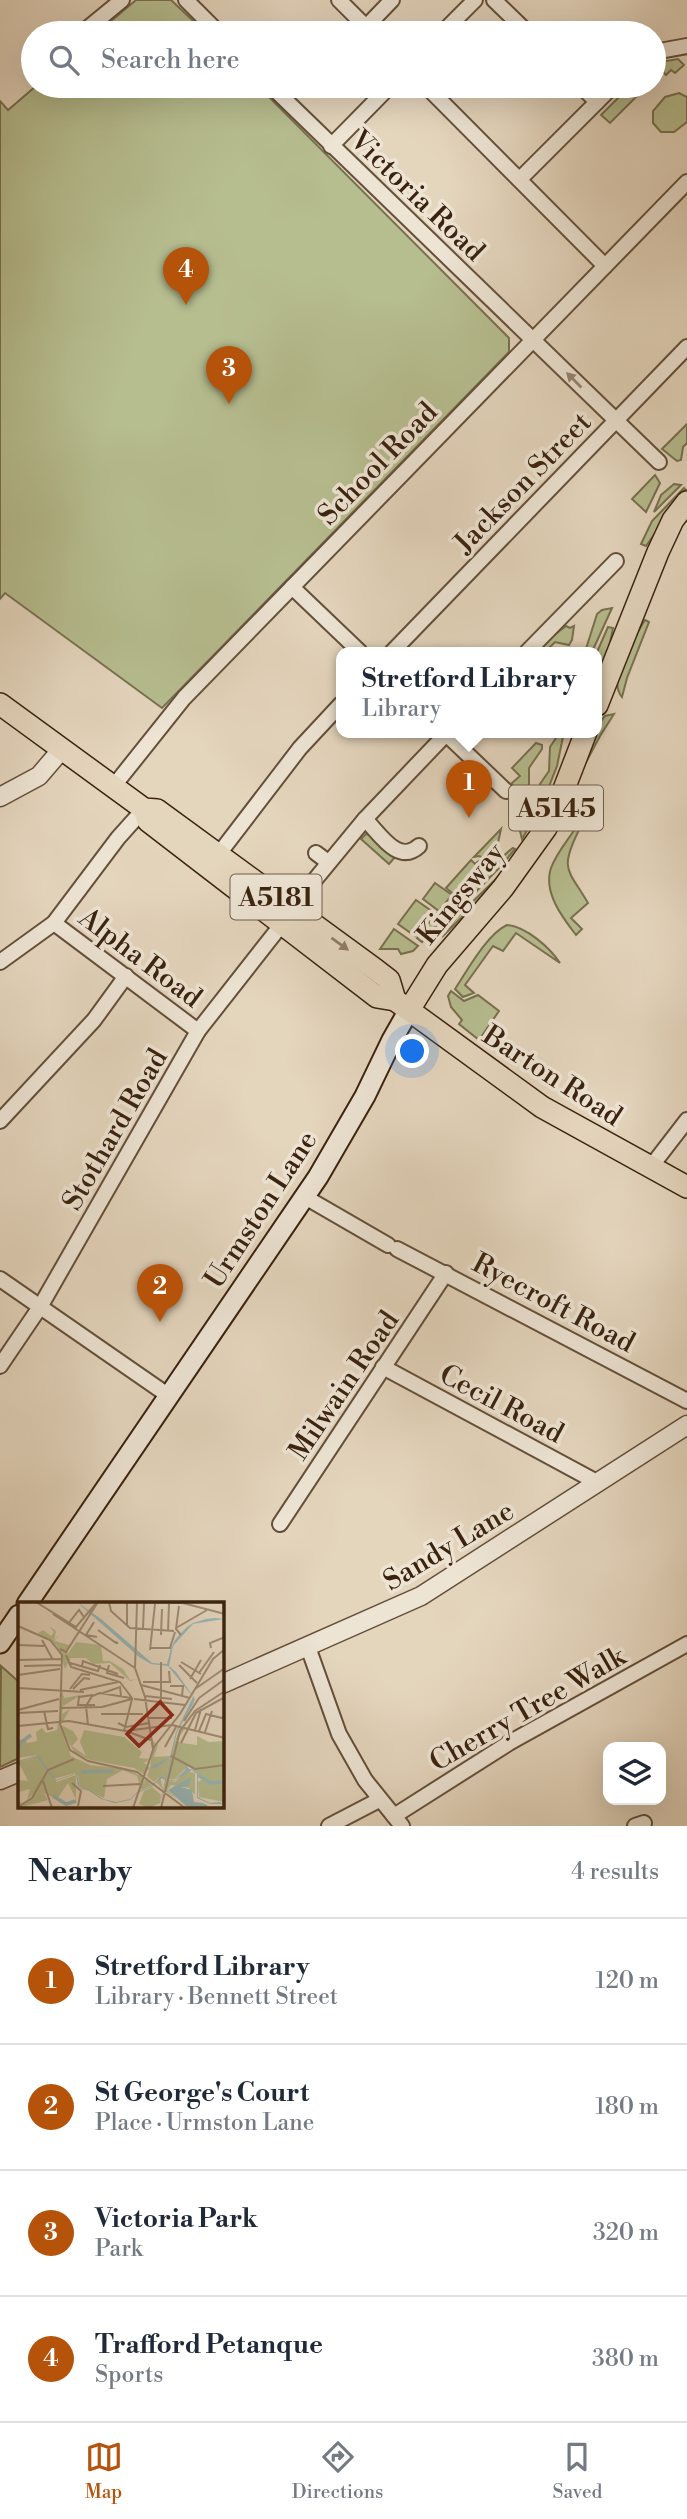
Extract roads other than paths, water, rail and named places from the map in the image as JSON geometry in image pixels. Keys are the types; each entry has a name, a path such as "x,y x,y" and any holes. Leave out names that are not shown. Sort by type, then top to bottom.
{"main road":[{"path":"602,693 666,533 687,502"},
{"name":"A5181","path":"0,704 62,749"},
{"name":"Kingsway","path":"402,1005 508,882 546,828 584,738"},
{"name":"Barton Road","path":"62,749 144,809 157,810 293,908 377,998 402,1005 542,1107 687,1187"},
{"name":"Barton Road","path":"144,809 148,821 293,908"},
{"name":"Urmston Lane","path":"28,1602 304,1197 365,1096 392,1040 402,1005"},
{"path":"0,1643 18,1616"}],"street":[{"path":"97,21 122,0"},
{"path":"186,0 207,21"},
{"path":"339,0 360,21"},
{"path":"376,21 392,0"},
{"path":"454,21 475,0"},
{"path":"494,0 516,21"},
{"path":"666,50 687,46"},
{"name":"Victoria Road","path":"283,98 659,462"},
{"path":"331,146 378,98"},
{"path":"438,98 605,266"},
{"path":"593,98 597,102"},
{"path":"520,179 601,98"},
{"name":"School Road","path":"113,787 184,698 687,182"},
{"name":"Jackson Street","path":"397,647 687,347"},
{"path":"532,647 616,561"},
{"path":"292,587 355,647"},
{"path":"218,855 300,748 336,709"},
{"name":"Stothard Road","path":"0,1366 40,1307 198,1031 293,908 322,857 365,819 441,738"},
{"path":"451,738 506,791"},
{"path":"0,797 39,776 62,749"},
{"path":"0,962 54,923 118,838 144,809"},
{"path":"365,819 397,851 405,854 413,852 419,846"},
{"name":"Alpha Road","path":"54,923 198,1031"},
{"path":"0,1121 94,1020 126,976"},
{"path":"650,1168 687,1120"},
{"name":"Ryecroft Road","path":"304,1197 392,1247 687,1401"},
{"name":"Milwain Road","path":"280,1524 446,1273"},
{"path":"0,1279 169,1396"},
{"name":"Cecil Road","path":"383,1367 597,1484"},
{"name":"Sandy Lane","path":"224,1683 421,1596 687,1425"},
{"name":"Cherry Tree Walk","path":"398,1821 509,1743 687,1644"},
{"path":"308,1647 339,1734 365,1780 398,1821"},
{"path":"0,1780 18,1772"},
{"path":"329,1826 379,1800"}],"place":[{"name":"Trafford Petanque","path":"186,305"},
{"name":"Victoria Park","path":"229,404"},
{"name":"Stretford Library","path":"469,818"},
{"name":"St George's Court","path":"160,1322"}]}
